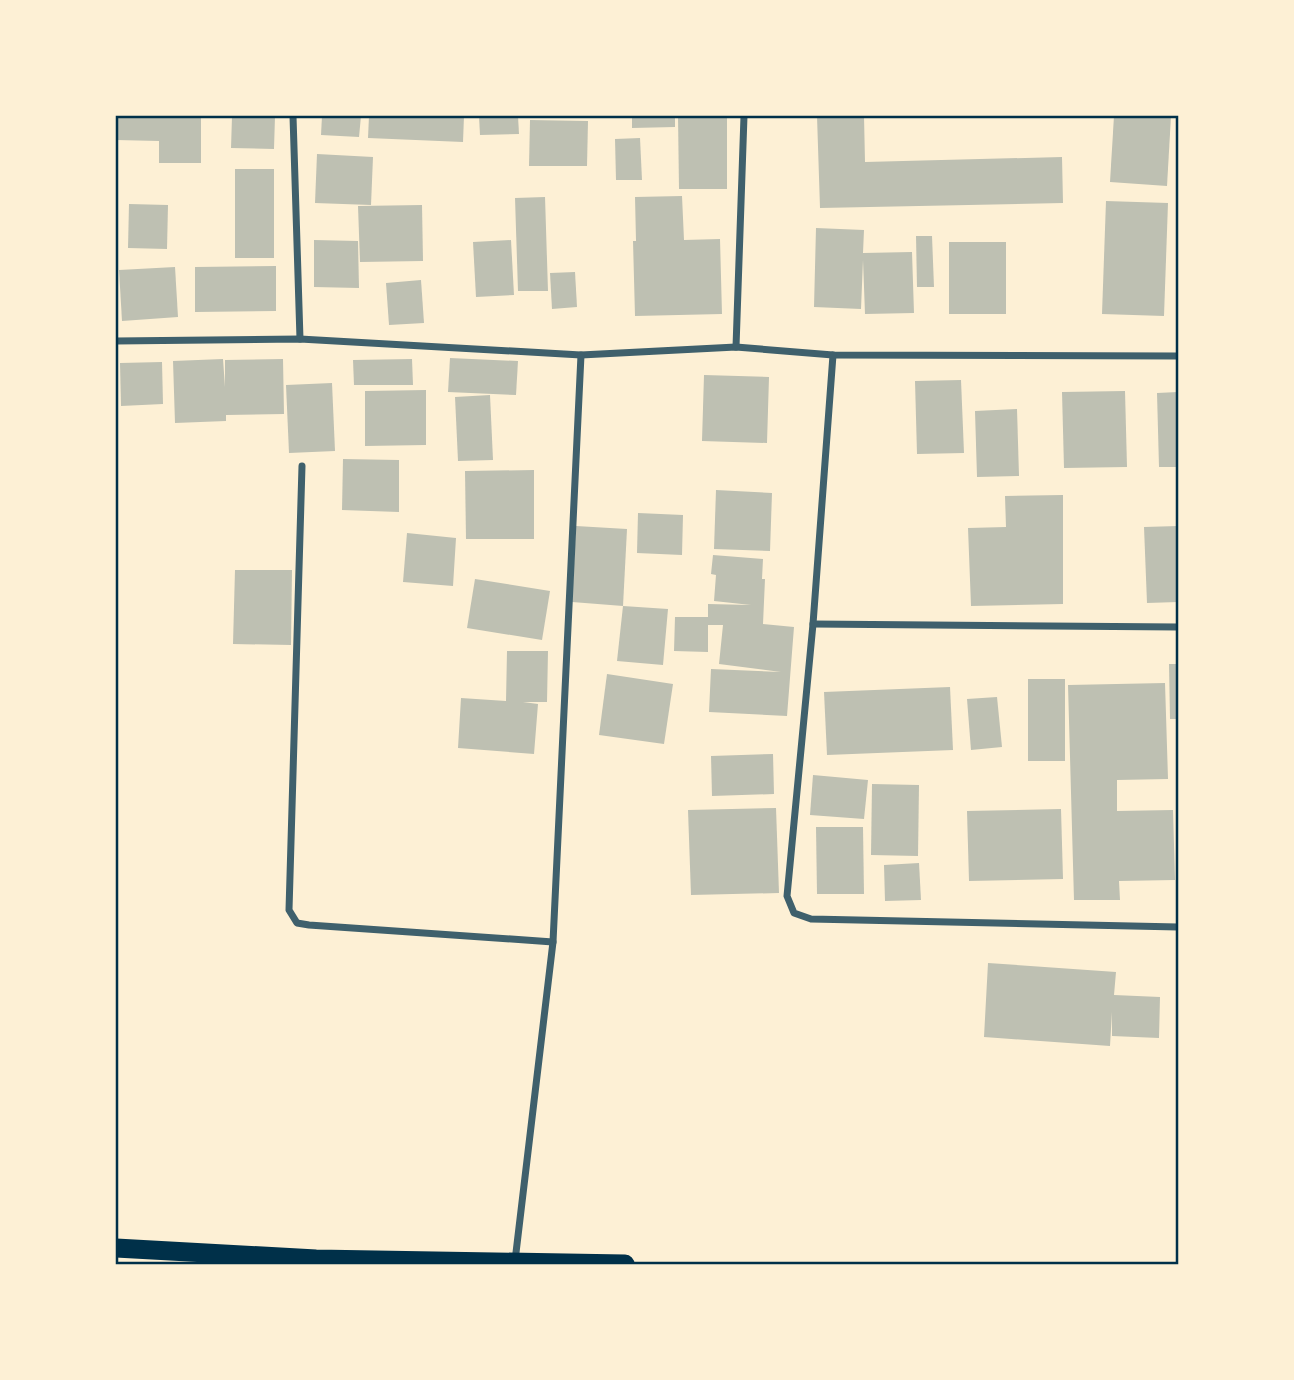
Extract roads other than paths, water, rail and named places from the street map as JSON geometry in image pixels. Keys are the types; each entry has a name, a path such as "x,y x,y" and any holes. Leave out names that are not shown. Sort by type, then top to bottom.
{"highway":[{"path":"116,1248 316,1259 625,1265"}],"street":[{"path":"293,116 300,339"},
{"path":"736,347 744,116"},
{"path":"116,341 300,339 581,355 736,347 833,355 1178,356"},
{"path":"515,1262 553,942 581,355"},
{"path":"833,355 813,624 787,896 794,913 811,919 1178,928"},
{"path":"302,466 289,910 297,923 309,925 553,942"},
{"path":"813,624 1178,627"}]}
